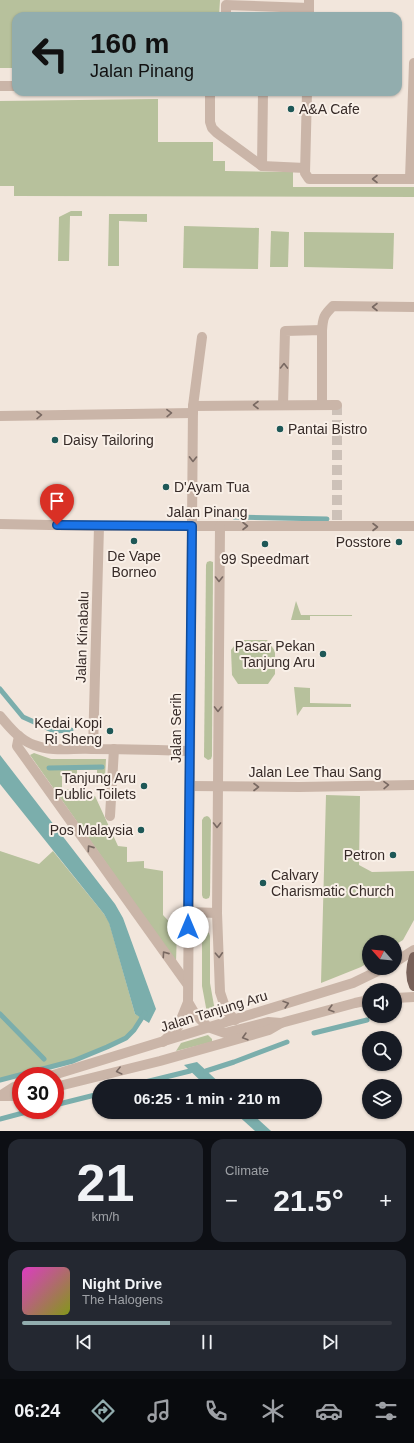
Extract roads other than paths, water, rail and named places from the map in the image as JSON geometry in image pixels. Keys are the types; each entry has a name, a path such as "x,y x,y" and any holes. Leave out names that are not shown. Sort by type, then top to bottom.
{"main road":[{"path":"414,956 411,965 412,982 414,986"}],"street":[{"path":"226,12 226,5 266,11 309,8"},
{"path":"307,96 305,173 309,179 412,180 414,64"},
{"path":"0,86 12,86"},
{"path":"210,96 210,122 212,128 262,166 305,168"},
{"path":"262,166 263,96"},
{"path":"322,405 322,319 326,313 333,306 414,307"},
{"path":"283,405 285,331 322,330"},
{"name":"Jalan Serih","path":"163,1042 178,1027 188,1002 193,409 202,338"},
{"path":"0,416 283,405 337,405"},
{"name":"Jalan Pinang","path":"0,524 99,526 414,526"},
{"name":"Jalan Kinabalu","path":"92,748 99,526"},
{"path":"220,526 217,913 220,992 226,1010 235,1020"},
{"path":"0,716 19,736 34,745 46,749 92,748 190,751"},
{"path":"19,736 17,746 21,752 188,985"},
{"path":"110,816 114,749"},
{"name":"Jalan Lee Thau Sang","path":"190,786 298,787 414,785"},
{"path":"189,912 217,913"},
{"path":"402,958 414,950"},
{"name":"Jalan Tanjung Aru","path":"64,1072 353,983 370,975"},
{"path":"402,998 414,997"},
{"path":"188,1002 195,1014 208,1027 225,1033 268,1022 281,1023"},
{"path":"64,1085 160,1061 269,1030 281,1023 362,1002"},
{"path":"0,1096 12,1089"},
{"path":"0,1096 12,1096"}],"water":[{"path":"0,755 115,904 123,918 156,1009 149,1023 135,1014 109,923 104,914 0,784"},
{"path":"197,1062 215,1079 199,1079 184,1065"},
{"path":"242,1119 258,1119 271,1131 255,1131"}],"waterway":[{"path":"234,517 327,519"},
{"path":"0,689 23,717 54,731 71,730"},
{"path":"49,768 102,767"},
{"path":"0,1080 73,1061 107,1047 126,1038 134,1030 145,1013"},
{"path":"0,1014 44,1059"},
{"path":"314,1033 362,1021"},
{"path":"206,1071 287,1042"},
{"path":"157,1079 190,1071"},
{"path":"64,1103 92,1096"},
{"path":"0,1119 12,1116"}],"tunnel":[{"path":"337,405 337,527"}],"place":[{"name":"A&A Cafe","path":"291,109"},
{"name":"Pantai Bistro","path":"280,429"},
{"name":"Daisy Tailoring","path":"55,440"},
{"name":"D'Ayam Tua","path":"166,487"},
{"name":"De Vape Borneo","path":"134,541"},
{"name":"Posstore","path":"399,542"},
{"name":"99 Speedmart","path":"265,544"},
{"name":"Pasar Pekan Tanjung Aru","path":"323,654"},
{"name":"Kedai Kopi Ri Sheng","path":"110,731"},
{"name":"Tanjung Aru Public Toilets","path":"144,786"},
{"name":"Pos Malaysia","path":"141,830"},
{"name":"Petron","path":"393,855"},
{"name":"Calvary Charismatic Church","path":"263,883"}]}
